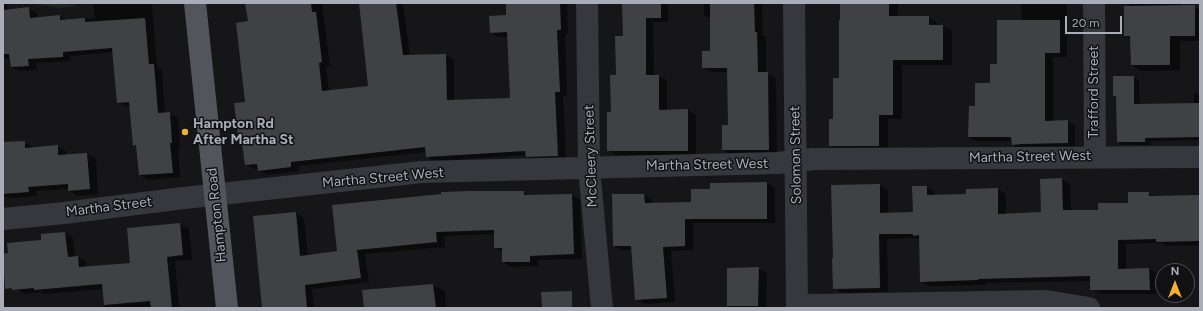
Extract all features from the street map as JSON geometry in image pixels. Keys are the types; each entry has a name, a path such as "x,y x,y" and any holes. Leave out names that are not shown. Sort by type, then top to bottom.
{"main road":[{"name":"Hampton Road","path":"195,3 227,308"}],"street":[{"name":"McCleery Street","path":"587,3 589,168 602,308"},
{"name":"Solomon Street","path":"794,3 797,306"},
{"name":"Trafford Street","path":"1094,3 1095,157"},
{"name":"Martha Street West","path":"214,195 422,172 796,162 814,159 1200,157"},
{"name":"Martha Street","path":"3,218 64,213 214,195"},
{"path":"797,306 1046,301 1089,308"}],"shaded area":[{"path":"28,3 74,3 75,6 60,8"}],"building":[{"path":"245,3 311,3 312,12 316,12 322,62 319,63 322,91 368,86 359,3 396,3 403,55 446,54 447,100 510,98 507,32 490,33 489,16 506,15 506,3 560,3 561,30 557,30 560,92 555,92 558,156 526,157 525,151 426,157 425,147 291,162 291,167 258,171 257,164 245,165 241,135 238,135 234,103 245,102 236,23 248,21"},
{"path":"622,3 661,3 661,18 646,18 646,75 659,75 659,110 688,109 688,151 607,151 607,112 611,112 610,75 616,75 615,36 623,36"},
{"path":"710,3 754,3 755,32 757,32 758,72 768,72 769,150 722,150 722,125 728,125 727,68 702,68 702,51 710,51"},
{"path":"840,3 889,3 889,16 929,16 929,25 943,25 943,60 893,60 893,115 879,115 879,146 829,146 829,119 833,119 833,78 839,78"},
{"path":"1195,5 1195,36 1170,36 1170,65 1131,65 1130,36 1124,36 1124,6"},
{"path":"29,7 30,18 60,15 60,20 85,18 85,22 145,18 149,64 154,64 158,113 170,112 172,143 170,143 173,173 139,175 136,145 133,146 129,102 117,103 112,48 63,52 63,57 28,59 29,66 11,67 9,54 3,54 3,10"},
{"path":"997,20 1060,20 1060,53 1045,53 1045,121 1068,120 1068,143 1012,145 1011,137 968,137 969,106 975,106 975,83 990,83 990,64 997,64"},
{"path":"1113,76 1134,76 1134,104 1200,103 1200,137 1145,138 1145,142 1117,142 1116,96 1113,96"},
{"path":"25,141 25,148 58,145 58,155 87,153 90,189 68,191 68,184 28,187 29,192 3,194 3,142"},
{"path":"1062,178 1063,210 1098,210 1098,203 1128,203 1128,192 1149,192 1149,196 1200,195 1200,241 1156,242 1156,239 1118,240 1118,269 1149,268 1150,290 1090,290 1090,276 920,282 919,235 879,234 880,288 833,289 831,185 880,184 880,213 913,212 912,186 927,186 927,195 966,194 966,189 998,188 998,214 1041,212 1040,179"},
{"path":"767,182 767,219 685,219 685,246 663,247 667,298 635,300 631,246 613,246 612,194 644,194 645,203 691,202 691,189 710,189 710,183"},
{"path":"524,191 524,195 572,194 574,254 530,256 530,262 502,262 502,248 494,248 494,230 436,232 437,242 357,250 361,278 305,285 307,308 262,308 253,216 296,212 300,256 337,251 332,205 441,194 441,192"},
{"path":"180,223 183,255 167,257 172,308 151,308 150,301 104,305 102,284 34,290 34,288 12,290 12,288 5,289 3,254 8,253 7,243 41,240 41,234 65,232 68,257 78,256 79,267 130,263 127,228"},
{"path":"759,267 758,306 727,306 727,268"},
{"path":"433,284 436,308 364,308 362,290"},
{"path":"572,291 572,308 542,308 541,292"}],"place":[{"name":"Hampton Rd After Martha St","path":"185,132"}]}
